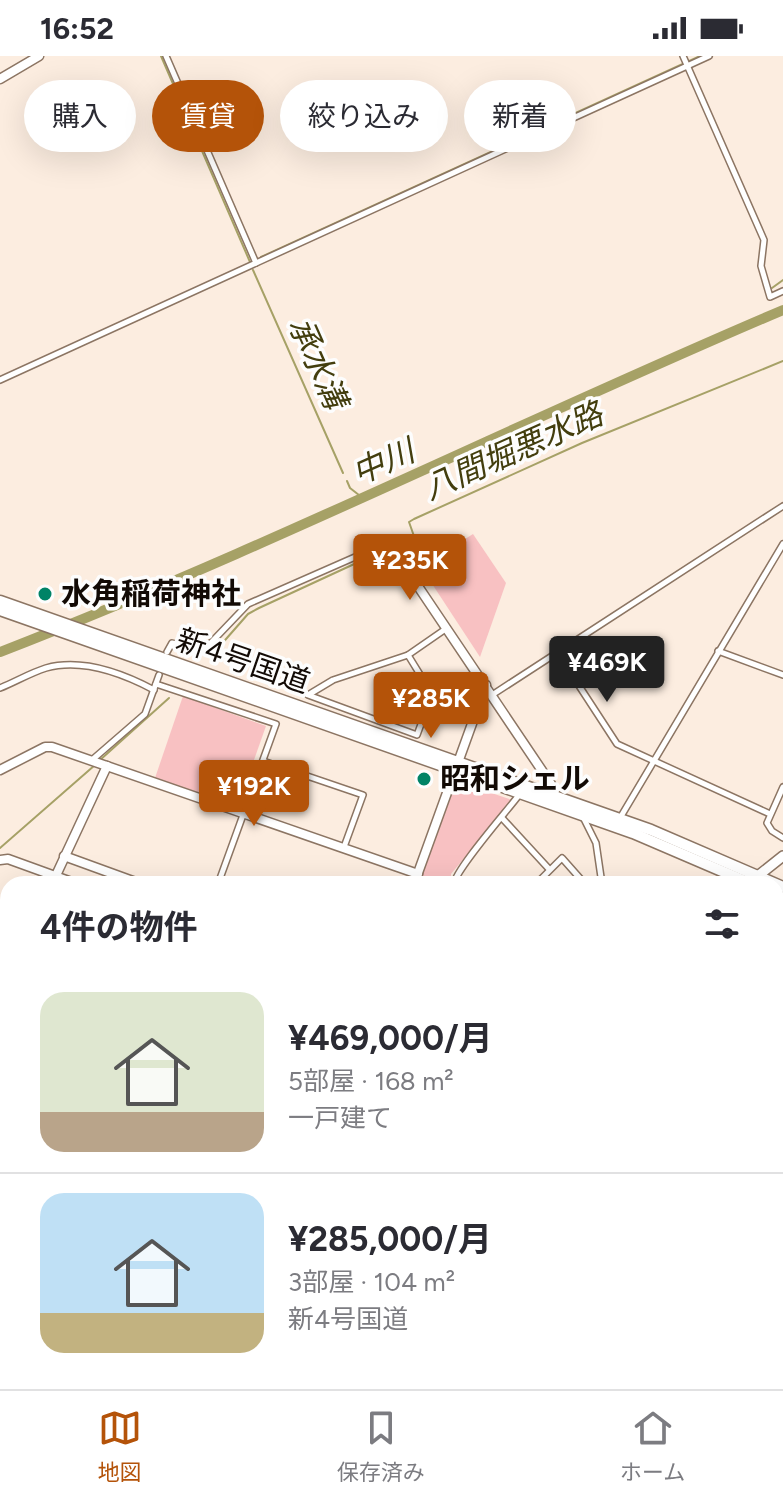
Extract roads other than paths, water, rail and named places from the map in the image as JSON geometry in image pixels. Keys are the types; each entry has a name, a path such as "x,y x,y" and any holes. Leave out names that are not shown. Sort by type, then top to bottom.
{"highway":[{"name":"新4号国道","path":"2,605 135,649 457,766 519,794 661,844 738,876"},
{"name":"新4号国道","path":"2,605 121,653 620,818 740,876"}],"main road":[{"path":"759,876 783,856"}],"street":[{"path":"0,79 39,56"},
{"path":"166,56 256,263"},
{"path":"683,56 764,240 761,266 770,297 783,291"},
{"path":"0,380 709,56"},
{"path":"492,695 782,508"},
{"path":"167,652 172,643 203,651 248,604 387,543 448,628 551,784 550,794"},
{"path":"620,818 783,544"},
{"path":"408,655 432,694 417,735 308,695 333,680 408,655 448,628"},
{"path":"718,651 783,675"},
{"path":"557,652 614,741 770,814"},
{"path":"0,688 48,668 90,664 276,724 221,876"},
{"path":"55,876 98,763 145,714 159,675"},
{"path":"0,770 48,747 418,874 486,685"},
{"path":"262,761 363,795 343,848"},
{"path":"783,787 767,823 772,831 783,838"},
{"path":"454,876 519,794"},
{"path":"583,816 596,843 601,876"},
{"path":"502,818 549,869"},
{"path":"64,856 119,876"},
{"path":"543,876 562,858 578,876"},
{"path":"0,860 8,859 44,876"}],"waterway":[{"name":"承水溝","path":"161,56 250,262"},
{"path":"261,257 700,56"},
{"name":"承水溝","path":"253,270 343,473"},
{"path":"772,288 783,280"},
{"name":"中川","path":"0,652 198,571 783,310"},
{"name":"八間堀悪水路","path":"212,655 248,614 415,539 409,522 414,519 582,443 783,361"},
{"name":"承水溝","path":"347,481 350,488 364,499"},
{"name":"八間堀悪水路","path":"100,760 169,698"},
{"name":"八間堀悪水路","path":"0,848 95,765"}],"place":[{"name":"水角稲荷神社","path":"45,594"},
{"name":"昭和シェル","path":"424,779"}]}
